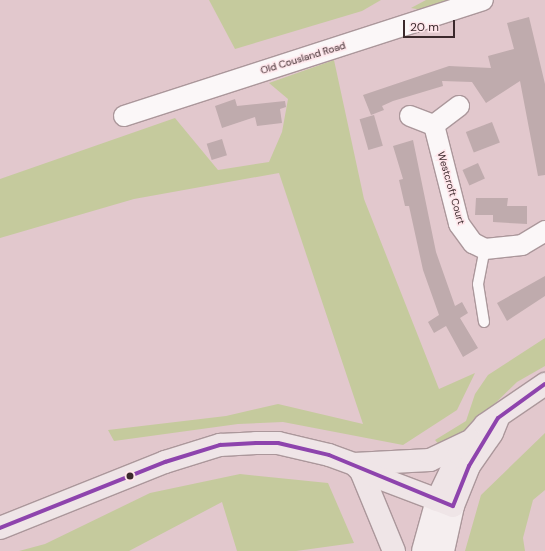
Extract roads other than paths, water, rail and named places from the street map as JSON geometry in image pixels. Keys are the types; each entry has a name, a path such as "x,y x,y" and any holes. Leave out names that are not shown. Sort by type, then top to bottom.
{"main road":[{"path":"423,551 447,498 459,454 485,424 498,418 545,384"},
{"path":"444,551 447,498 492,433 498,418"},
{"path":"359,466 430,460 471,441"},
{"path":"0,528 165,462 220,445 278,443 359,466 447,498"},
{"path":"359,466 394,551"}],"street":[{"name":"Old Cousland Road","path":"124,116 483,0"},
{"path":"410,116 434,125 459,106"},
{"name":"Westcroft Court","path":"434,125 459,224 473,243 485,250"},
{"path":"485,250 522,245 545,231"}],"lane":[{"path":"484,322 478,284 485,250"}]}
